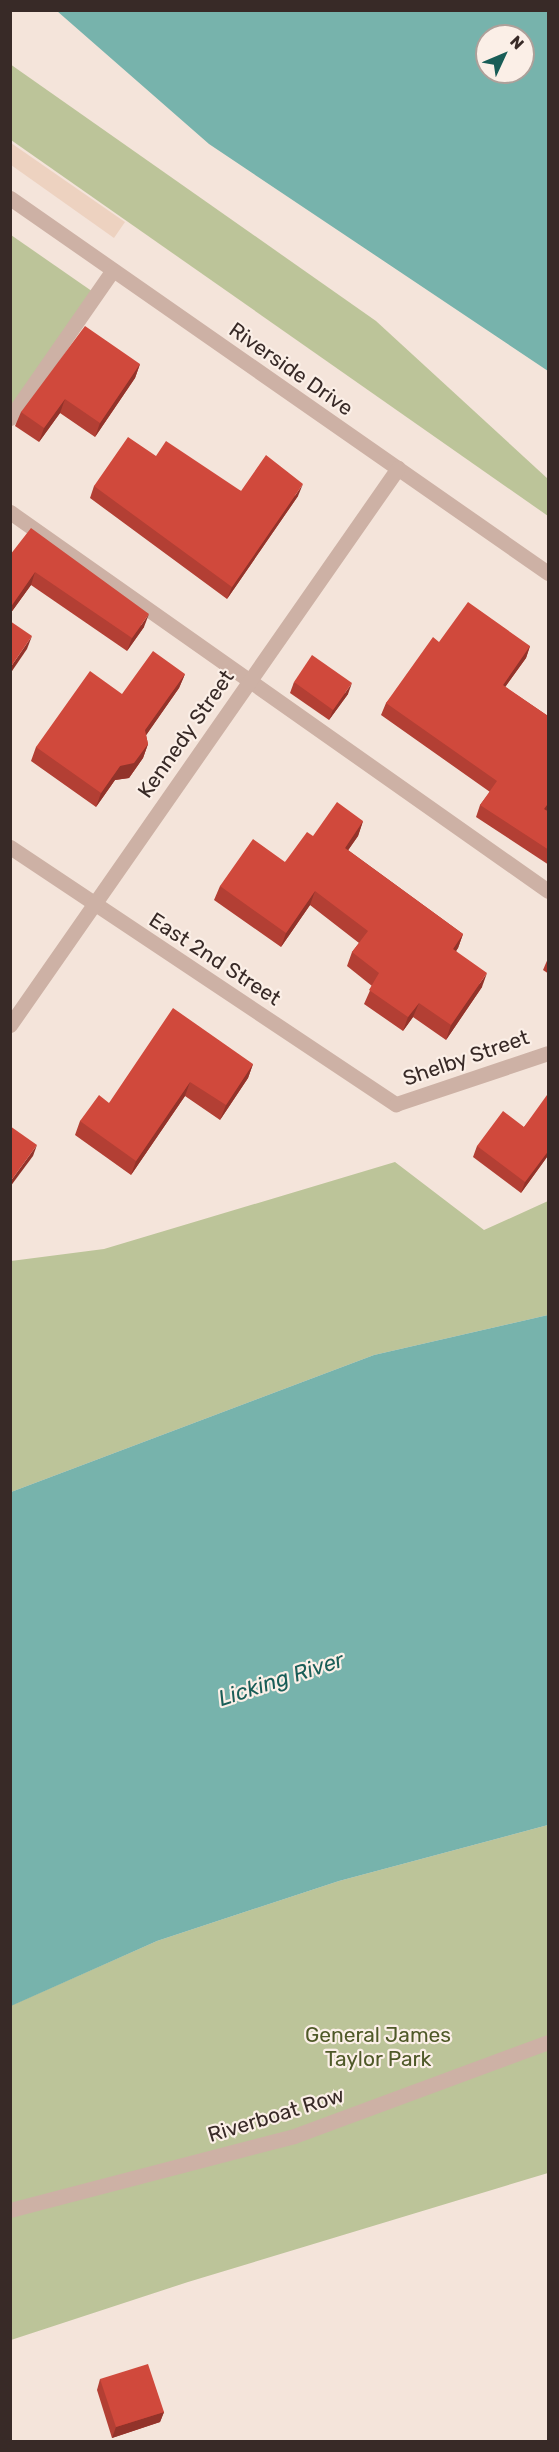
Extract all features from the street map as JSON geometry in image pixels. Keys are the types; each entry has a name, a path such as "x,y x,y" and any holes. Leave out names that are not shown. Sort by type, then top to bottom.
{"street":[{"name":"Riverside Drive","path":"10,198 549,573"},
{"path":"10,418 113,270"},
{"name":"Kennedy Street","path":"10,1025 398,468"},
{"path":"10,512 549,891"},
{"name":"East 2nd Street","path":"10,847 396,1104"},
{"name":"Shelby Street","path":"396,1104 549,1053"},
{"name":"Riverboat Row","path":"10,2210 294,2136 549,2042"}],"green space":[{"path":"10,64 376,321 548,479 548,516 11,140"},
{"path":"11,235 96,294 11,418"},
{"path":"395,1162 484,1230 548,1201 548,1315 374,1355 11,1492 11,1261 104,1249"},
{"name":"General James Taylor Park","path":"548,1825 548,2173 188,2282 11,2340 10,2006 157,1941 339,1881"}],"shaded area":[{"path":"11,143 125,222 114,238 11,165"}],"water":[{"path":"57,11 548,11 548,371 209,144"},
{"name":"Licking River","path":"548,1315 548,1825 339,1881 157,1941 11,2006 11,1492 374,1355"}],"building":[{"path":"85,326 140,364 100,423 65,399 44,428 21,412"},
{"path":"128,437 156,456 166,441 241,491 266,455 303,484 232,587 94,486"},
{"path":"31,528 149,614 132,638 35,572 10,608 10,555"},
{"path":"468,602 530,646 503,685 549,715 549,802 544,809 549,812 549,850 480,805 497,781 386,703 433,637 439,642"},
{"path":"10,621 32,636 10,668"},
{"path":"153,651 185,674 145,730 148,744 134,763 120,766 101,793 36,747 90,671 122,694"},
{"path":"312,655 352,683 333,710 294,682"},
{"path":"337,802 363,821 345,848 463,934 453,949 487,973 451,1025 419,1003 408,1017 369,990 379,973 352,952 368,931 315,891 286,933 220,886 253,839 285,862 307,832 313,836"},
{"path":"173,1008 253,1064 226,1105 190,1082 136,1161 80,1121 99,1095 109,1103"},
{"path":"547,1095 549,1096 549,1150 525,1182 477,1146 503,1111 524,1127"},
{"path":"10,1126 37,1145 10,1182"},
{"path":"148,2364 164,2412 116,2427 100,2379"}]}
